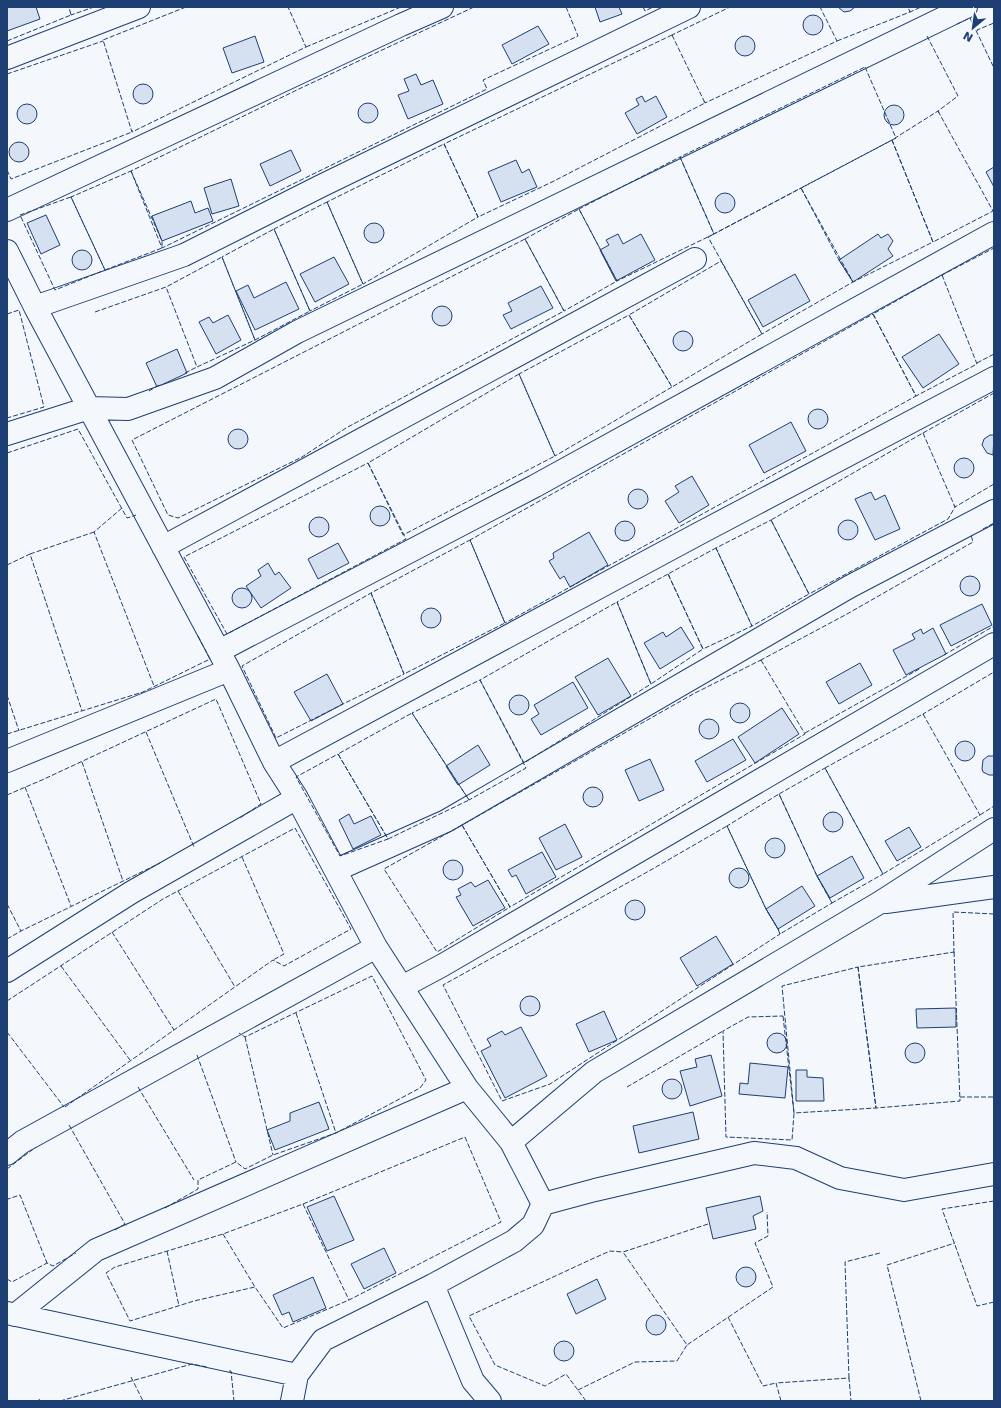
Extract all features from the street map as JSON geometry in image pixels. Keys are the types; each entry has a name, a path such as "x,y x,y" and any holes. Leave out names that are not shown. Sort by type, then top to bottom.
{"street":[{"path":"7,58 139,7"},
{"path":"7,210 394,28 442,7"},
{"path":"35,307 184,255 328,182 689,7"},
{"path":"7,434 89,408 128,409 215,378 298,332 966,7"},
{"path":"7,761 224,661 535,486 994,233"},
{"path":"7,251 15,285 35,307 224,661 274,762 297,798 376,947 467,1088 511,1142 543,1204"},
{"path":"163,547 695,259"},
{"path":"274,762 700,533 994,378"},
{"path":"336,870 446,821 849,588 994,511"},
{"path":"402,987 443,965 994,644"},
{"path":"7,971 132,892 297,798"},
{"path":"511,1142 594,1072 879,902 994,829"},
{"path":"879,902 994,886"},
{"path":"7,1154 22,1142 376,947"},
{"path":"11,1314 96,1250 467,1088"},
{"path":"292,1401 297,1375 323,1340 433,1285 514,1241 533,1225 543,1204 595,1190 754,1153 796,1158 840,1178 904,1190 994,1174"},
{"path":"433,1285 473,1381 490,1401"},
{"path":"11,1314 297,1375"}],"building":[{"path":"7,7 36,7 40,19 7,31"},
{"path":"595,7 619,7 622,14 600,22"},
{"path":"838,7 855,7 850,11 844,12"},
{"path":"813,15 820,18 823,25 820,32 813,35 806,32 803,25 806,18"},
{"path":"538,26 549,44 512,64 502,45"},
{"path":"255,36 264,62 232,73 223,48"},
{"path":"745,36 752,39 755,46 752,53 745,56 738,53 735,46 738,39"},
{"path":"416,74 421,85 433,80 443,104 408,119 398,95 409,91 404,79"},
{"path":"143,84 150,87 153,94 150,101 143,104 136,101 133,94 136,87"},
{"path":"642,96 645,102 656,96 667,117 637,134 625,113 639,105 636,99"},
{"path":"368,103 375,106 378,113 375,120 368,123 361,120 358,113 361,106"},
{"path":"27,104 34,107 37,114 34,121 27,124 20,121 17,114 20,107"},
{"path":"894,105 901,108 904,115 901,122 894,125 887,122 884,115 887,108"},
{"path":"19,142 26,145 29,152 26,159 19,162 12,159 9,152 12,145"},
{"path":"291,150 301,171 270,186 260,164"},
{"path":"516,160 522,173 529,169 537,187 501,202 488,172"},
{"path":"994,167 994,187 986,172"},
{"path":"231,179 239,206 212,214 204,188"},
{"path":"725,193 732,196 735,203 732,210 725,213 718,210 715,203 718,196"},
{"path":"191,201 195,213 208,208 213,221 162,241 152,216"},
{"path":"46,215 60,245 41,254 27,223"},
{"path":"374,223 381,226 384,233 381,240 374,243 367,240 364,233 367,226"},
{"path":"618,234 623,244 641,234 655,260 616,281 600,250 609,245 606,240"},
{"path":"878,234 881,238 888,234 893,241 888,249 893,256 853,282 839,260"},
{"path":"82,250 89,253 92,260 89,267 82,270 75,267 72,260 75,253"},
{"path":"334,257 349,284 315,302 300,274"},
{"path":"795,274 810,301 763,327 748,300"},
{"path":"286,282 299,309 255,330 236,291 248,285 254,298"},
{"path":"541,286 553,308 511,329 503,315 512,311 508,303"},
{"path":"442,306 449,309 452,316 449,323 442,326 435,323 432,316 435,309"},
{"path":"228,315 241,340 216,354 199,322 209,317 213,323"},
{"path":"683,331 690,334 693,341 690,348 683,351 676,348 673,341 676,334"},
{"path":"939,334 959,364 923,388 902,357"},
{"path":"177,349 187,373 157,387 146,363"},
{"path":"818,409 825,412 828,419 825,426 818,429 811,426 808,419 811,412"},
{"path":"791,422 806,451 764,473 749,445"},
{"path":"238,429 245,432 248,439 245,446 238,449 231,446 228,439 231,432"},
{"path":"990,435 994,435 993,455 987,453 982,445 984,439"},
{"path":"964,458 971,461 974,468 971,475 964,478 957,475 954,468 957,461"},
{"path":"692,476 709,505 679,523 665,501 679,492 675,486"},
{"path":"638,489 645,492 648,499 645,506 638,509 631,506 628,499 631,492"},
{"path":"871,492 875,500 885,495 900,529 875,540 855,499"},
{"path":"380,506 387,509 390,516 387,523 380,526 373,523 370,516 373,509"},
{"path":"319,517 326,520 329,527 326,534 319,537 312,534 309,527 312,520"},
{"path":"848,520 855,523 858,530 855,537 848,540 841,537 838,530 841,523"},
{"path":"625,521 632,524 635,531 632,538 625,541 618,538 615,531 618,524"},
{"path":"589,532 608,565 570,587 564,576 560,579 549,561 554,558 553,553"},
{"path":"338,543 349,563 318,579 308,559"},
{"path":"268,563 275,575 279,572 291,588 261,608 246,586 261,576 258,570"},
{"path":"970,576 977,579 980,586 977,593 970,596 963,593 960,586 963,579"},
{"path":"242,588 249,591 252,598 249,605 242,608 235,605 232,598 235,591"},
{"path":"982,604 992,625 951,646 940,625"},
{"path":"431,608 438,611 441,618 438,625 431,628 424,625 421,618 424,611"},
{"path":"681,627 694,648 660,669 644,643 663,632 666,637"},
{"path":"933,628 946,654 906,675 893,650 915,639 912,634 921,629 923,634"},
{"path":"608,658 631,696 598,715 575,677"},
{"path":"860,663 872,685 839,704 826,682"},
{"path":"327,674 343,704 311,721 294,692"},
{"path":"573,682 588,708 541,735 531,719 539,714 534,705"},
{"path":"519,695 526,698 529,705 526,712 519,715 512,712 509,705 512,698"},
{"path":"740,703 747,706 750,713 747,720 740,723 733,720 730,713 733,706"},
{"path":"782,708 799,734 755,763 738,737"},
{"path":"709,719 716,722 719,729 716,736 709,739 702,736 699,729 702,722"},
{"path":"733,739 746,760 707,782 695,761"},
{"path":"965,741 972,744 975,751 972,758 965,761 958,758 955,751 958,744"},
{"path":"478,745 490,765 458,785 446,766"},
{"path":"988,756 994,756 994,775 989,775 983,772 982,769 983,760"},
{"path":"650,759 664,790 639,801 625,770"},
{"path":"593,787 600,790 603,797 600,804 593,807 586,804 583,797 586,790"},
{"path":"833,812 840,815 843,822 840,829 833,832 826,829 823,822 826,815"},
{"path":"349,814 354,824 371,816 381,835 353,849 339,820"},
{"path":"565,824 582,857 556,870 539,838"},
{"path":"909,827 921,847 897,861 885,841"},
{"path":"775,838 782,841 785,848 782,855 775,858 768,855 765,848 768,841"},
{"path":"542,852 556,877 526,894 516,875 512,877 508,870"},
{"path":"852,856 864,878 830,898 817,876"},
{"path":"453,860 460,863 463,870 460,877 453,880 446,877 443,870 446,863"},
{"path":"739,868 746,871 749,878 746,885 739,888 732,885 729,878 732,871"},
{"path":"488,880 505,908 473,926 456,897 461,895 458,889 471,882 475,887"},
{"path":"802,886 815,906 778,929 766,909"},
{"path":"635,900 642,903 645,910 642,917 635,920 628,917 625,910 628,903"},
{"path":"716,936 733,964 697,986 680,958"},
{"path":"530,996 537,999 540,1006 537,1013 530,1016 523,1013 520,1006 523,999"},
{"path":"956,1008 956,1027 917,1028 916,1009"},
{"path":"604,1011 617,1040 589,1052 576,1024"},
{"path":"521,1027 547,1076 505,1098 481,1051 491,1046 487,1039 502,1031 505,1035"},
{"path":"777,1033 784,1036 787,1043 784,1050 777,1053 770,1050 767,1043 770,1036"},
{"path":"915,1043 922,1046 925,1053 922,1060 915,1063 908,1060 905,1053 908,1046"},
{"path":"711,1055 722,1096 690,1106 680,1071 697,1067 695,1059"},
{"path":"750,1063 788,1067 785,1098 739,1094 740,1083 748,1084"},
{"path":"796,1070 807,1070 807,1077 823,1078 824,1101 796,1101"},
{"path":"672,1079 679,1082 682,1089 679,1096 672,1099 665,1096 662,1089 665,1082"},
{"path":"319,1102 329,1129 275,1150 267,1130 290,1121 290,1113"},
{"path":"693,1112 699,1139 639,1153 633,1126"},
{"path":"334,1196 354,1240 327,1251 307,1207"},
{"path":"760,1196 763,1211 753,1216 756,1229 713,1239 706,1208"},
{"path":"384,1248 396,1273 364,1289 351,1264"},
{"path":"746,1267 753,1270 756,1277 753,1284 746,1287 739,1284 736,1277 739,1270"},
{"path":"313,1277 326,1308 293,1322 289,1312 282,1315 273,1295"},
{"path":"597,1279 606,1299 576,1314 567,1294"},
{"path":"656,1315 663,1318 666,1325 663,1332 656,1335 649,1332 646,1325 649,1318"},
{"path":"564,1341 571,1344 574,1351 571,1358 564,1361 557,1358 554,1351 557,1344"}],"fence":[{"path":"7,41 71,15 69,7"},
{"path":"71,14 94,7"},
{"path":"186,7 103,40 132,132 306,47 288,7"},
{"path":"306,47 401,7"},
{"path":"474,7 301,88 131,171 162,248 487,89 483,80 578,36 566,7"},
{"path":"643,7 645,11 653,7"},
{"path":"673,36 672,35 730,7"},
{"path":"704,101 705,103 837,41 820,7"},
{"path":"837,41 910,12 908,7"},
{"path":"910,11 921,7"},
{"path":"957,24 970,18 994,68"},
{"path":"978,31 977,30 994,23"},
{"path":"672,35 705,103 552,182 478,217 444,144 672,35"},
{"path":"927,36 958,96 938,111 939,113"},
{"path":"7,74 103,41"},
{"path":"865,67 896,138 714,234 680,157 865,67"},
{"path":"938,111 993,211 933,242 892,140 938,111"},
{"path":"7,170 11,179 132,132 132,130"},
{"path":"892,140 933,242 853,282 839,260 801,188 892,140"},
{"path":"444,144 478,217 363,284 327,202 444,144"},
{"path":"680,157 714,234 617,281 579,209 680,157"},
{"path":"131,171 162,241 162,248 105,270 71,197 131,171"},
{"path":"801,188 853,282 762,334 708,237 801,188"},
{"path":"71,197 105,270 55,290 20,215 71,197"},
{"path":"327,202 363,284 310,311 274,229 327,202"},
{"path":"579,209 617,281 564,311 525,239 579,209"},
{"path":"274,229 310,311 255,340 222,257 274,229"},
{"path":"525,239 564,311 346,428 302,457 178,518 168,515 132,440 525,239"},
{"path":"942,276 994,248"},
{"path":"95,312 166,287 222,257 255,340 197,367 166,287"},
{"path":"721,261 762,334 672,387 629,315 721,261"},
{"path":"942,275 977,364 916,396 873,314 942,275"},
{"path":"7,314 19,310 44,407 7,418"},
{"path":"873,314 916,396 505,623 470,540 873,314"},
{"path":"629,315 672,387 555,456 519,374 629,315"},
{"path":"977,363 994,354"},
{"path":"185,373 197,367"},
{"path":"519,374 555,456 403,535 368,463 519,374"},
{"path":"149,391 159,385"},
{"path":"923,433 994,393"},
{"path":"7,453 78,429 127,518 136,515"},
{"path":"923,433 955,507 948,519 809,594 771,520 923,433"},
{"path":"368,463 406,539 227,634 184,557 368,463"},
{"path":"954,505 955,507 994,484"},
{"path":"122,508 94,532 154,686"},
{"path":"771,520 809,594 752,626 716,548 771,520"},
{"path":"983,529 994,523"},
{"path":"30,554 94,532"},
{"path":"761,661 973,542 972,534"},
{"path":"470,540 505,623 404,674 371,593 470,540"},
{"path":"716,548 752,626 703,649 668,574 716,548"},
{"path":"7,565 30,554 82,711"},
{"path":"668,574 703,649 651,684 617,602 668,574"},
{"path":"371,593 404,674 276,738 242,666 371,593"},
{"path":"617,602 651,684 524,763 480,680 617,602"},
{"path":"944,655 994,626"},
{"path":"7,734 143,692 210,659 198,636"},
{"path":"761,660 805,734 510,907 462,825 695,693 761,660"},
{"path":"805,733 921,668"},
{"path":"924,715 923,714 994,672"},
{"path":"480,680 526,768 469,800 412,713 480,680"},
{"path":"7,695 19,731"},
{"path":"7,795 216,699 261,804 240,818"},
{"path":"412,713 469,800 388,839 338,754 412,713"},
{"path":"923,714 980,815 883,874 825,768 923,714"},
{"path":"146,732 194,847"},
{"path":"338,754 388,839 340,856 296,777 338,754"},
{"path":"82,762 123,881"},
{"path":"825,768 883,874 832,903 817,876 779,794 825,768"},
{"path":"25,787 71,906"},
{"path":"779,794 817,876 832,903 780,934 766,909 727,826 779,794"},
{"path":"980,815 994,806"},
{"path":"462,825 510,907 437,952 384,869 462,825"},
{"path":"727,826 766,909 780,934 550,1084 502,1101 443,985 727,826"},
{"path":"7,1001 163,899 295,828 351,929 284,966 273,960 65,1107"},
{"path":"242,857 284,954 273,960"},
{"path":"7,939 160,863"},
{"path":"178,891 235,987"},
{"path":"7,904 21,931"},
{"path":"954,953 953,912 994,914"},
{"path":"112,932 174,1030"},
{"path":"954,952 960,1101 876,1108 858,967 954,952"},
{"path":"61,966 130,1060"},
{"path":"858,967 876,1108 794,1113 782,986 858,967"},
{"path":"165,1208 198,1189 198,1180 236,1162 245,1169 273,1155 336,1133 420,1088 426,1080 372,976 245,1037 239,1033"},
{"path":"296,1013 336,1133"},
{"path":"783,1016 794,1113 792,1140 726,1137 723,1031 748,1017 783,1016"},
{"path":"627,1087 723,1031"},
{"path":"7,1032 64,1107"},
{"path":"245,1037 273,1155"},
{"path":"197,1055 236,1162"},
{"path":"138,1087 194,1180"},
{"path":"960,1097 994,1097"},
{"path":"69,1125 125,1224"},
{"path":"465,1137 501,1222 349,1300 283,1328 255,1287 194,1301 130,1321 106,1273 115,1267 223,1234 303,1204 465,1137"},
{"path":"7,1169 36,1147"},
{"path":"7,1197 8,1199 20,1195 47,1263"},
{"path":"994,1201 942,1209 977,1306 994,1302"},
{"path":"303,1204 349,1300"},
{"path":"708,1224 623,1252 687,1345 773,1287 755,1243 768,1236 767,1212"},
{"path":"115,1230 125,1224 127,1226"},
{"path":"223,1234 255,1287"},
{"path":"921,1401 887,1265 955,1243"},
{"path":"167,1251 179,1306"},
{"path":"586,1401 566,1374 545,1386 495,1365 469,1316 610,1251 623,1252"},
{"path":"7,1279 12,1282 47,1263 53,1266 76,1253"},
{"path":"849,1378 845,1262 880,1253"},
{"path":"728,1317 763,1386 776,1383"},
{"path":"578,1390 635,1362 677,1361 687,1345"},
{"path":"60,1401 192,1364 207,1367"},
{"path":"229,1371 231,1371 234,1401"},
{"path":"131,1377 143,1401"},
{"path":"781,1401 776,1383 849,1378 851,1401"}]}
